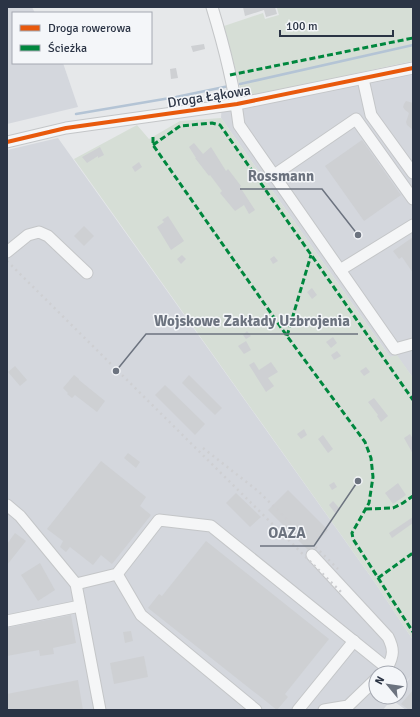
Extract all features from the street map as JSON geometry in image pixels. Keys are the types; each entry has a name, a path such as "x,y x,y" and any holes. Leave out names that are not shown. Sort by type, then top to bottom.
{"street":[{"path":"212,7 226,52 239,125 394,349 413,344"},
{"name":"Droga Łąkowa","path":"7,142 66,128 236,104 413,68"},
{"path":"363,79 371,115 413,173"},
{"path":"274,175 356,118 413,199"},
{"path":"340,270 413,225"},
{"path":"7,252 28,235 39,232 48,236 87,273"},
{"path":"7,505 20,516 76,584 100,710"},
{"path":"76,584 117,574 159,520 211,526 354,641 380,665"},
{"path":"312,555 388,637 393,650 392,659 388,665"},
{"path":"117,574 141,615 256,710"},
{"path":"7,621 80,606"},
{"path":"298,710 354,641"},
{"path":"324,710 346,708 368,687"}],"shaded area":[{"path":"7,7 32,7 34,12 12,12 12,64 63,64 78,107 7,124"},
{"path":"413,7 413,61 243,98 224,26 263,13 265,19 279,15 277,8"},
{"path":"413,61 413,378 397,356 390,357 221,118 222,102"},
{"path":"221,118 390,357 397,355 413,378 413,640 376,584 74,159 137,125 149,139 180,121"},
{"path":"58,138 376,584 413,640 413,710 406,710 399,705 408,705 408,680 412,675 408,679 408,665 368,665 368,705 387,705 383,710 7,710 7,150"}],"building":[{"path":"243,7 275,7 277,14 266,17 264,10 245,16"},
{"path":"204,44 205,49 193,52 191,46"},
{"path":"176,68 178,78 171,79 170,69"},
{"path":"406,101 413,103 413,130 407,125 406,122 409,113 403,107"},
{"path":"362,140 401,195 364,221 325,166"},
{"path":"194,143 203,154 211,147 226,171 228,169 241,186 240,187 255,210 249,214 244,205 235,211 220,193 222,191 210,175 209,176 195,158 189,147"},
{"path":"100,147 104,155 98,158 98,156 87,163 82,157"},
{"path":"139,162 142,167 135,172 132,167"},
{"path":"168,216 184,241 171,250 157,227 164,222 162,220"},
{"path":"84,226 94,236 84,246 74,236"},
{"path":"413,237 413,273 402,257 399,259 393,251"},
{"path":"182,255 186,259 181,264 177,259"},
{"path":"274,256 278,261 273,264 270,259"},
{"path":"312,288 317,295 312,299 307,292"},
{"path":"247,331 251,336 246,339 243,335"},
{"path":"333,337 337,343 331,348 326,342"},
{"path":"246,341 251,350 244,354 238,346"},
{"path":"337,351 341,356 334,360 331,355"},
{"path":"254,362 259,370 271,362 278,372 268,378 274,386 266,392 249,365"},
{"path":"15,366 27,380 20,386 8,372"},
{"path":"366,367 370,372 364,376 360,371"},
{"path":"74,375 105,401 97,412 75,395 72,398 63,388"},
{"path":"189,375 222,408 215,415 182,383"},
{"path":"165,385 205,424 195,435 155,395"},
{"path":"374,398 388,416 381,422 377,416 378,415 368,402"},
{"path":"304,429 307,435 301,439 297,434"},
{"path":"410,434 413,439 413,454 404,438"},
{"path":"323,435 333,449 328,453 318,439"},
{"path":"128,453 140,462 136,468 124,458"},
{"path":"101,461 146,497 140,506 151,515 112,564 101,555 93,565 70,547 66,552 60,547 63,541 47,529"},
{"path":"334,482 337,487 332,490 329,485"},
{"path":"398,483 406,495 393,504 385,493"},
{"path":"288,490 328,530 308,550 268,510"},
{"path":"236,493 261,517 250,527 226,503"},
{"path":"333,501 340,509 335,513 329,505"},
{"path":"413,517 413,523 392,538 389,533"},
{"path":"15,533 26,541 7,565 7,544"},
{"path":"206,541 329,639 285,694 288,697 277,710 148,608 159,594 162,596"},
{"path":"40,563 55,590 38,601 21,575"},
{"path":"71,615 76,643 53,648 54,654 40,656 39,650 7,656 7,628"},
{"path":"131,631 133,641 125,643 123,632"},
{"path":"144,656 148,677 114,684 110,663"},
{"path":"78,680 83,710 7,710 7,694"},
{"path":"413,690 413,710 409,710 402,705 408,705 408,696"}],"waterway":[{"path":"240,84 413,45"},
{"path":"76,114 176,97 229,86"}],"railway":[{"path":"7,261 343,594"},
{"path":"203,448 258,491 338,569"}],"marked path":[{"path":"230,75 413,38"},
{"path":"153,145 180,126 212,123 220,125 413,400"},
{"path":"153,137 153,145 287,336 365,442 371,458 373,477 369,503 352,533 353,539 413,632"},
{"path":"287,336 311,255"},
{"path":"366,509 393,508 413,496"},
{"path":"378,578 413,553"}],"cycle path":[{"path":"7,142 66,128 237,104 413,68"}],"place":[{"name":"Rossmann","path":"358,235"},
{"name":"Wojskowe Zakłady Uzbrojenia","path":"116,371"},
{"name":"OAZA","path":"358,481"}]}
